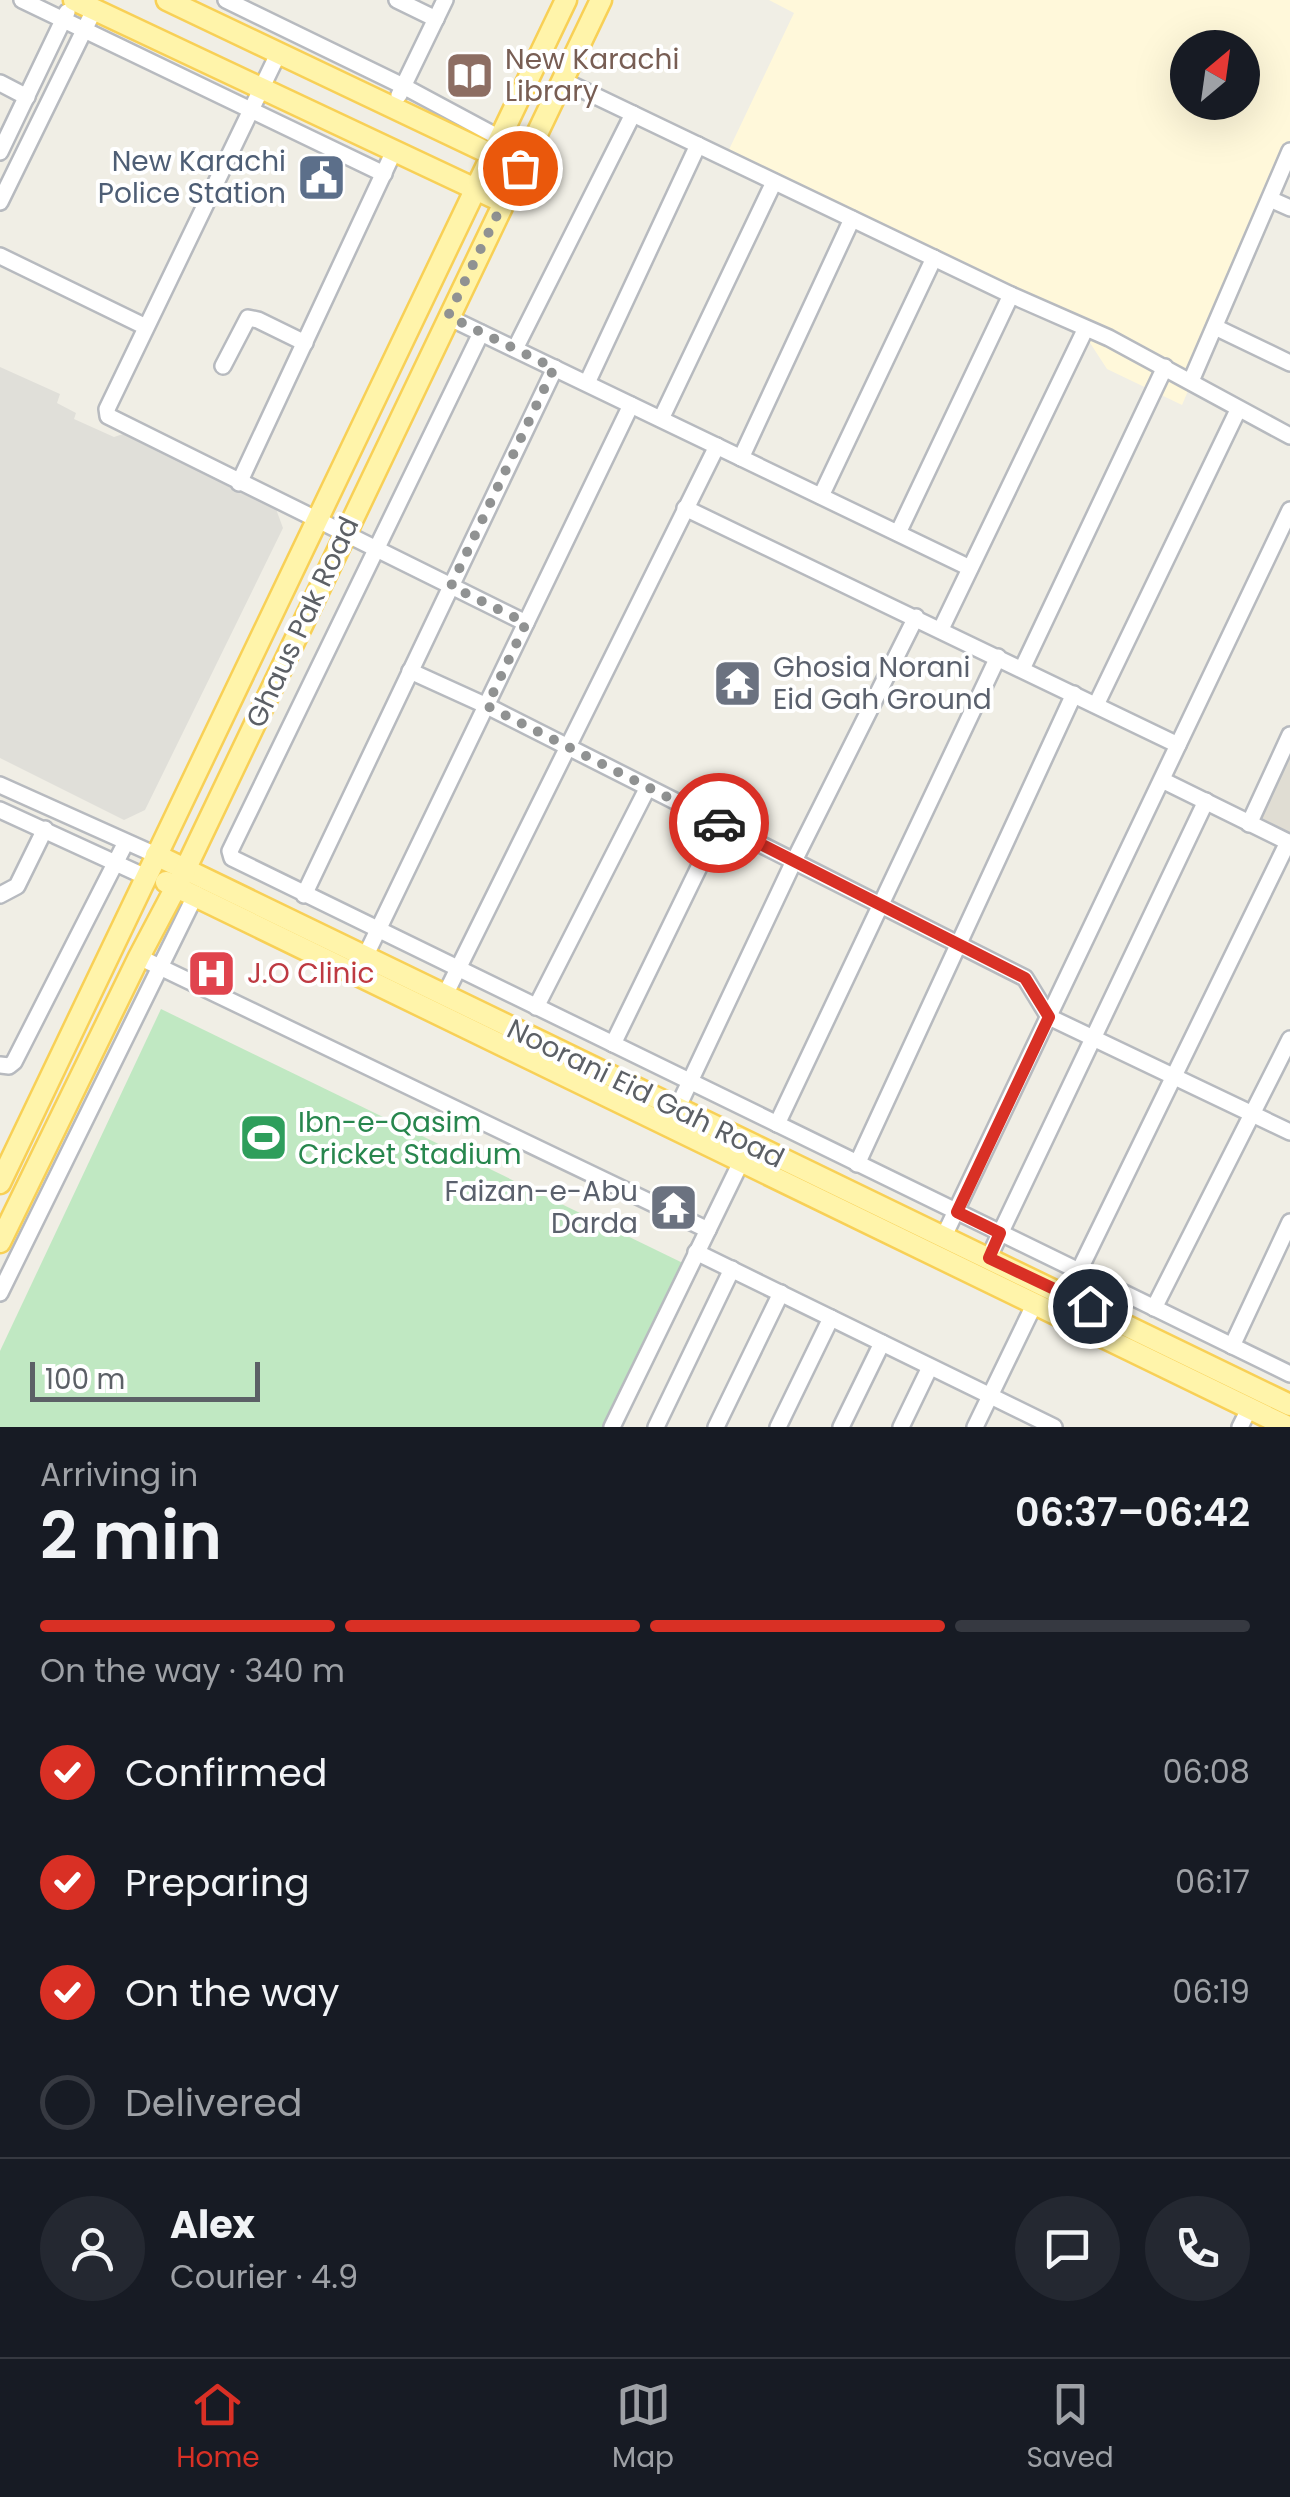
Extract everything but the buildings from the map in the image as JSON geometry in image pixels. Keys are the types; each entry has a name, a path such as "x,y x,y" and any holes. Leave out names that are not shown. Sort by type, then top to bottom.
{"main road":[{"path":"73,0 503,202"},
{"path":"167,0 392,108 494,146 520,168"},
{"path":"0,1183 566,0"},
{"name":"Ghaus Pak Road","path":"0,1242 600,0"},
{"name":"Noorani Eid Gah Road","path":"156,855 196,894 1288,1427"},
{"name":"Noorani Eid Gah Road","path":"146,877 180,876 365,958 1290,1405"}],"street":[{"path":"22,0 384,174"},
{"path":"0,152 73,0"},
{"path":"226,0 403,86 494,146"},
{"path":"397,0 436,19"},
{"path":"392,108 445,0"},
{"path":"0,202 94,10"},
{"path":"278,54 146,328 108,416 526,623"},
{"path":"562,80 1084,330 1108,338 1290,436"},
{"path":"0,83 27,97"},
{"path":"515,349 633,114"},
{"path":"587,384 698,145"},
{"path":"239,483 394,151"},
{"path":"1192,381 1290,151"},
{"path":"661,419 774,182"},
{"path":"1270,199 1290,208"},
{"path":"741,458 852,219"},
{"path":"0,256 146,328"},
{"path":"821,496 934,258"},
{"path":"898,534 1011,295"},
{"path":"448,316 970,568"},
{"path":"222,366 248,318 304,343"},
{"path":"1216,327 1290,362"},
{"path":"941,629 1084,330"},
{"path":"481,332 230,850 237,863 1290,1374"},
{"path":"1022,668 1164,367"},
{"path":"304,895 554,368"},
{"path":"365,958 631,404"},
{"path":"1096,705 1238,410"},
{"path":"445,996 717,446"},
{"path":"685,508 1178,745"},
{"path":"944,1236 1290,510"},
{"path":"677,1109 794,861 916,617"},
{"path":"776,1124 998,657"},
{"path":"410,672 487,706 1025,978 1049,1017 1290,1132"},
{"path":"857,1164 1074,694"},
{"path":"1250,824 1290,735"},
{"path":"1079,1272 1289,843 1162,780"},
{"name":"Noorani Eid Gah Road","path":"0,785 156,855"},
{"path":"536,1006 647,789"},
{"path":"989,1258 1206,801"},
{"name":"Noorani Eid Gah Road","path":"0,810 146,877"},
{"path":"613,1044 720,824"},
{"path":"4,890 45,829"},
{"path":"0,1065 14,1062 125,844"},
{"path":"0,1293 196,894"},
{"path":"138,956 708,1230"},
{"path":"1154,1308 1290,1039"},
{"path":"612,1427 741,1162"},
{"path":"1232,1346 1290,1222"},
{"path":"696,1252 1050,1426"},
{"path":"656,1427 732,1269"},
{"path":"716,1427 781,1294"},
{"path":"975,1427 1035,1304"},
{"path":"778,1427 831,1318"},
{"path":"840,1427 882,1343"},
{"path":"901,1427 930,1366"},
{"path":"1240,1427 1250,1408"}],"shaded area":[{"path":"769,0 1290,0 1290,151 1182,405 1107,369 1081,329 725,158 794,13"},
{"path":"0,367 60,394 57,403 76,413 74,419 114,437 123,434 276,509 283,528 145,810 124,820 0,758"},
{"path":"1290,735 1290,843 1249,824"}],"green space":[{"name":"Ibn-e-Qasim Cricket Stadium","path":"161,1009 689,1266 612,1427 0,1427 0,1351"}],"way so far":[{"path":"520,168 448,316 554,368 451,586 526,623 487,706 719,823"}],"place":[{"name":"New Karachi Library","path":"470,75"},
{"name":"New Karachi Police Station","path":"321,177"},
{"name":"Ghosia Norani Eid Gah Ground","path":"738,683"},
{"name":"J.O Clinic","path":"212,973"},
{"name":"Ibn-e-Qasim Cricket Stadium","path":"263,1138"},
{"name":"Faizan-e-Abu Darda","path":"673,1207"}],"route":[{"path":"719,823 1025,978 1049,1017 957,1212 1000,1233 989,1258 1090,1306"}]}
